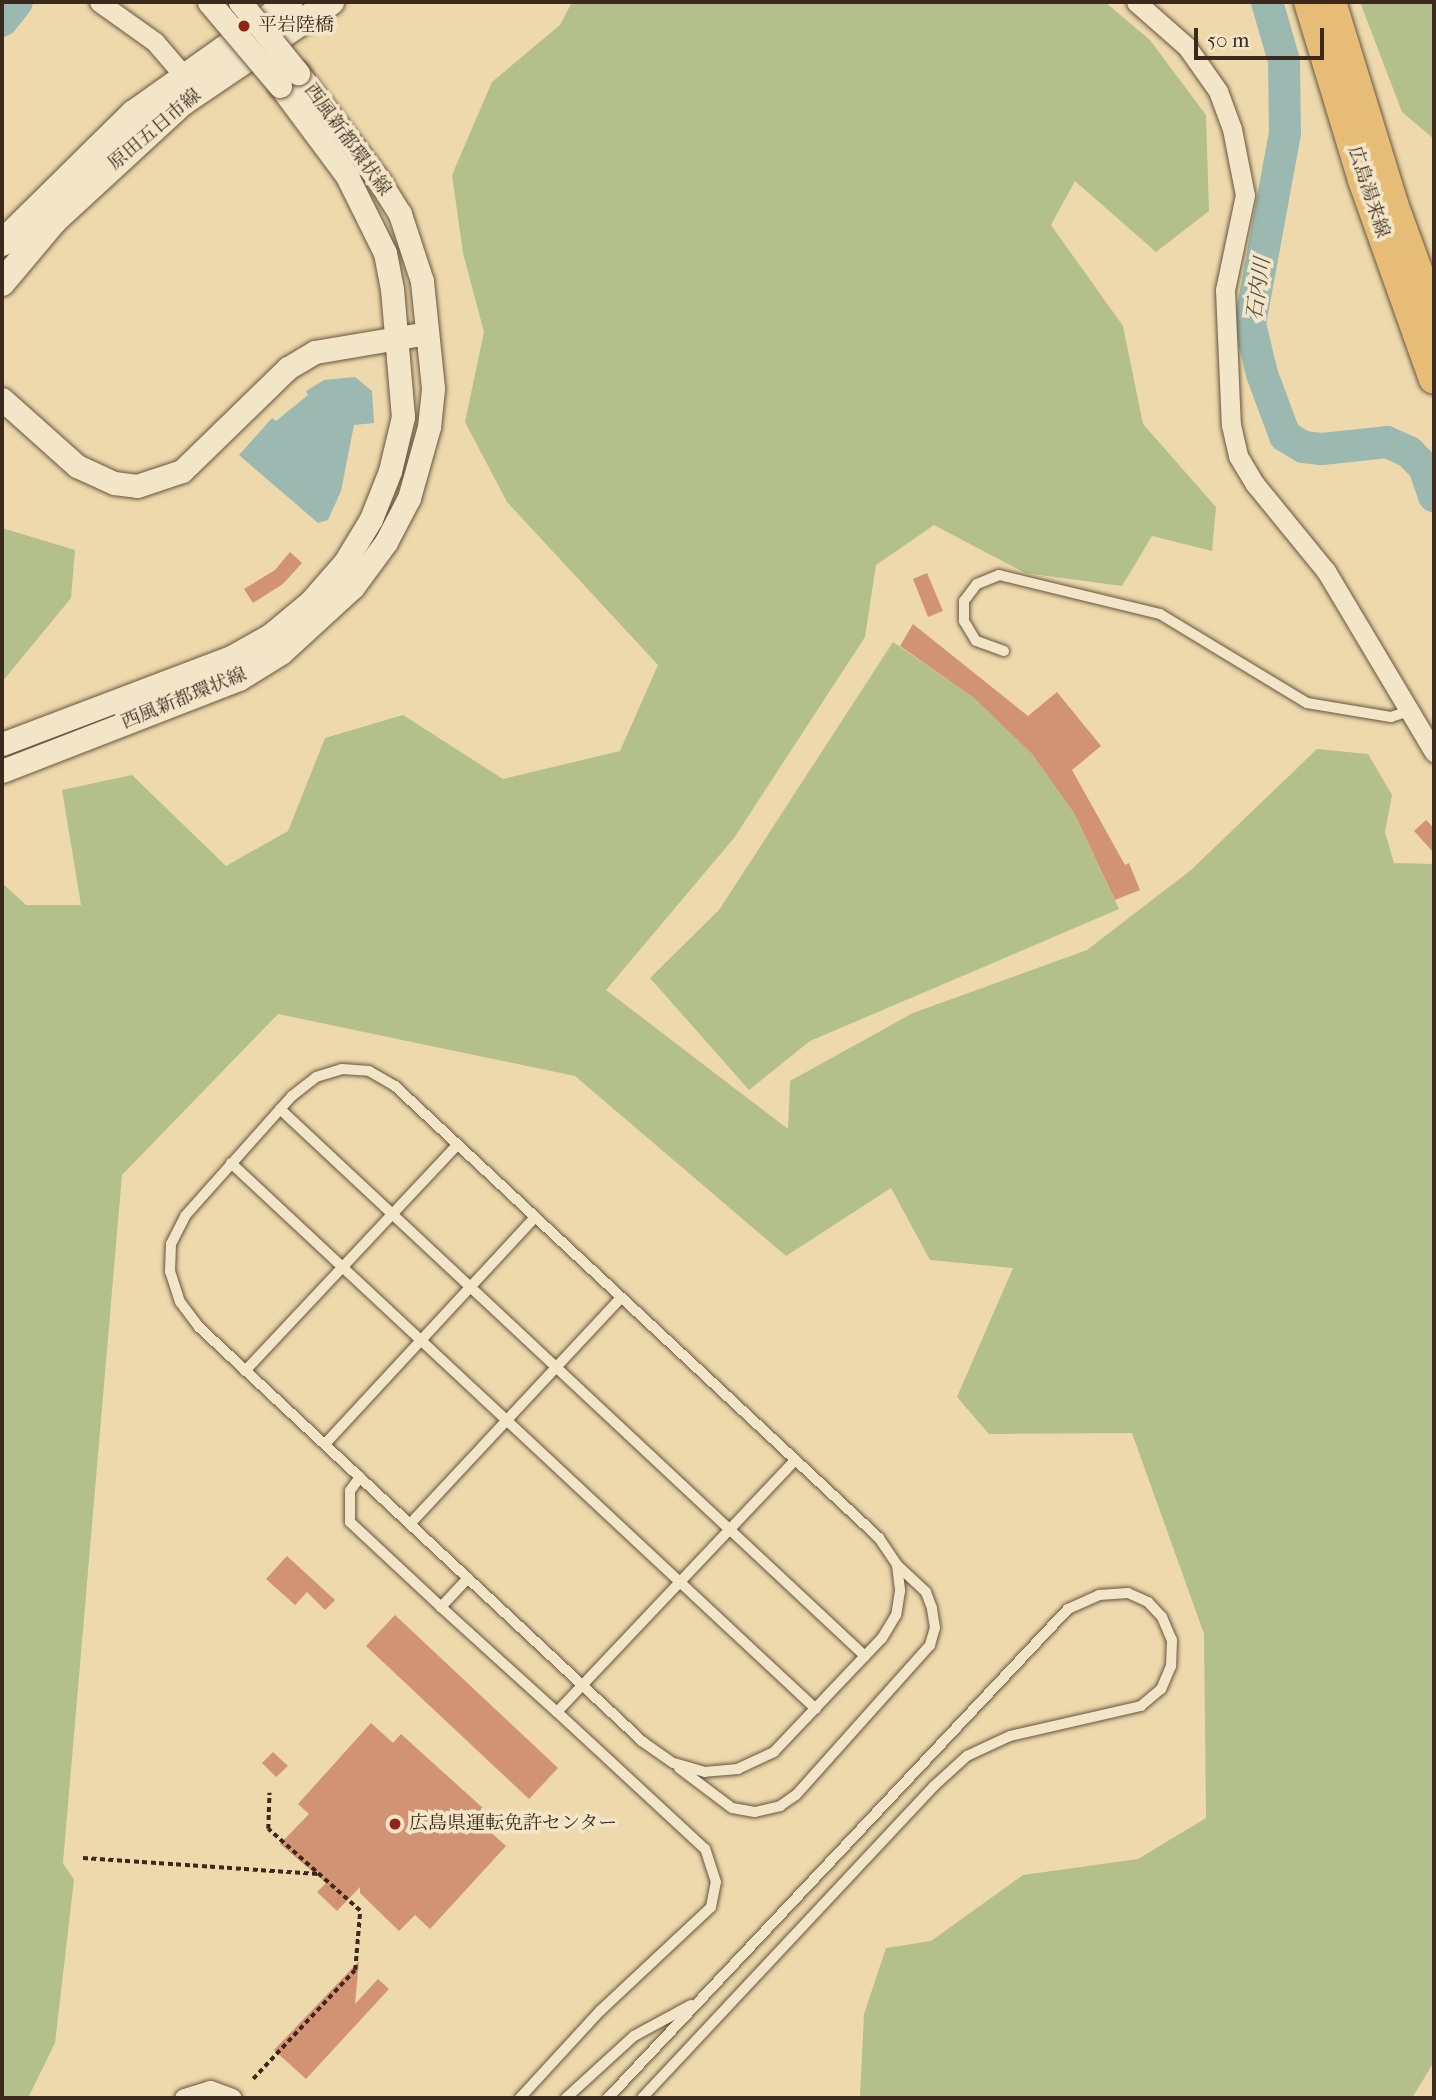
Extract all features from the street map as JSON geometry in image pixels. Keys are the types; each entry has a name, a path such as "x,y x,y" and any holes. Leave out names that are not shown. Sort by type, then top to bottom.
{"main road":[{"name":"原田五日市線","path":"2,243 134,113 290,2"},
{"name":"原田五日市線","path":"2,284 54,221 182,103 331,2"},
{"name":"広島湯来線","path":"1309,2 1363,180 1434,379"},
{"name":"広島湯来線","path":"1331,2 1393,204 1434,316"}],"street":[{"path":"99,2 155,42 185,77"},
{"name":"西風新都環状線","path":"2,771 239,679 281,653 328,613 386,541 409,498 429,427 433,388 422,281 400,214 362,155 289,79 209,2"},
{"name":"西風新都環状線","path":"2,744 231,657 270,635 310,603 351,552 371,520 390,471 403,417 400,336 384,253 347,176 240,2"},
{"path":"1136,2 1187,47 1218,91 1232,129 1245,195 1226,290 1231,425 1238,456 1255,484 1326,571 1412,709 1434,752"},
{"path":"2,399 77,466 114,484 137,486 182,471 288,368 306,357 342,345 429,333"},
{"path":"184,2098 210,2090 232,2098"}],"lane":[{"path":"1004,652 976,640 964,621 964,601 977,584 999,575 1160,614 1307,703 1391,718 1412,709"},
{"path":"342,1069 369,1071 396,1086 620,1299 879,1538 897,1565 926,1592 935,1629 917,1664 796,1795 780,1806 755,1812 732,1808 673,1763 583,1686 245,1371 199,1327 180,1302 170,1272 171,1244 185,1216 280,1109 316,1077 342,1069"},
{"path":"280,1109 865,1657"},
{"path":"245,1371 457,1145"},
{"path":"232,1163 816,1709"},
{"path":"325,1444 534,1218"},
{"path":"411,1524 620,1299"},
{"path":"557,1712 795,1460"},
{"path":"360,1477 349,1492 350,1522 705,1849 716,1882 711,1907 600,2011 520,2098"},
{"path":"673,1763 705,1772 738,1769 774,1752 865,1657 896,1615 900,1591 897,1565"},
{"path":"441,1607 468,1578"},
{"path":"608,2098 1068,1609 1099,1595 1128,1593 1148,1602 1162,1618 1172,1640 1171,1666 1161,1689 1141,1706 1010,1736 967,1756 934,1786 642,2098"},
{"path":"566,2098 634,2036 698,2001"}],"path":[{"path":"253,2079 355,1969 360,1911 268,1829 269,1793"},
{"path":"83,1858 318,1874"}],"green space":[{"path":"572,2 1105,2 1150,40 1206,115 1209,211 1156,252 1075,181 1051,225 1123,326 1143,424 1216,507 1212,551 1152,536 1122,586 1025,573 934,525 876,565 865,637 734,838 606,990 788,1129 790,1081 913,1013 1087,950 1191,870 1317,749 1368,754 1392,795 1385,832 1394,863 1434,864 1434,2062 1412,2098 860,2098 864,2014 886,1948 931,1941 1023,1875 1138,1859 1206,1818 1204,1634 1132,1433 989,1434 957,1397 1013,1268 930,1260 891,1188 786,1256 575,1076 278,1014 122,1175 63,1863 74,1880 55,2043 28,2098 2,2098 2,883 26,905 81,905 62,790 132,775 226,866 288,831 325,738 403,715 503,779 620,751 658,665 507,502 465,422 484,332 463,253 452,175 492,82 560,25"},
{"path":"1360,2 1434,2 1434,139 1402,112"},
{"path":"2,528 75,550 71,598 2,682"},
{"path":"893,642 974,698 1032,754 1074,813 1119,909 810,1041 749,1090 650,978 719,910"}],"water":[{"path":"355,377 372,391 374,423 354,425 341,491 328,520 318,523 239,455 272,418 276,421 308,395 306,391 324,380"}],"building":[{"path":"290,552 302,563 283,584 253,603 244,589 275,570"},
{"path":"927,573 943,611 928,617 913,579"},
{"path":"913,624 1028,716 1057,692 1101,746 1072,770 1125,865 1129,863 1140,890 1115,900 1074,813 1032,754 974,698 900,646"},
{"path":"1426,820 1434,828 1434,853 1414,831"},
{"path":"287,1556 335,1600 325,1610 307,1592 295,1605 266,1579"},
{"path":"395,1615 558,1768 529,1799 366,1646"},
{"name":"広島県運転免許センター","path":"371,1723 393,1743 401,1734 495,1819 487,1829 506,1846 430,1929 415,1915 399,1931 360,1893 360,1887 337,1911 317,1892 326,1883 280,1844 309,1814 298,1804"},
{"path":"273,1752 288,1766 276,1777 262,1763"},
{"path":"359,1961 355,2004 378,1979 389,1989 306,2079 274,2050"}],"waterway":[{"name":"石内川","path":"2,21 17,2"},
{"name":"石内川","path":"1267,2 1284,61 1285,133 1250,324 1262,374 1285,436 1303,447 1322,449 1387,442 1409,452 1424,467 1434,496"}],"place":[{"name":"平岩陸橋","path":"244,26"},
{"name":"広島県運転免許センター","path":"395,1824"}]}
